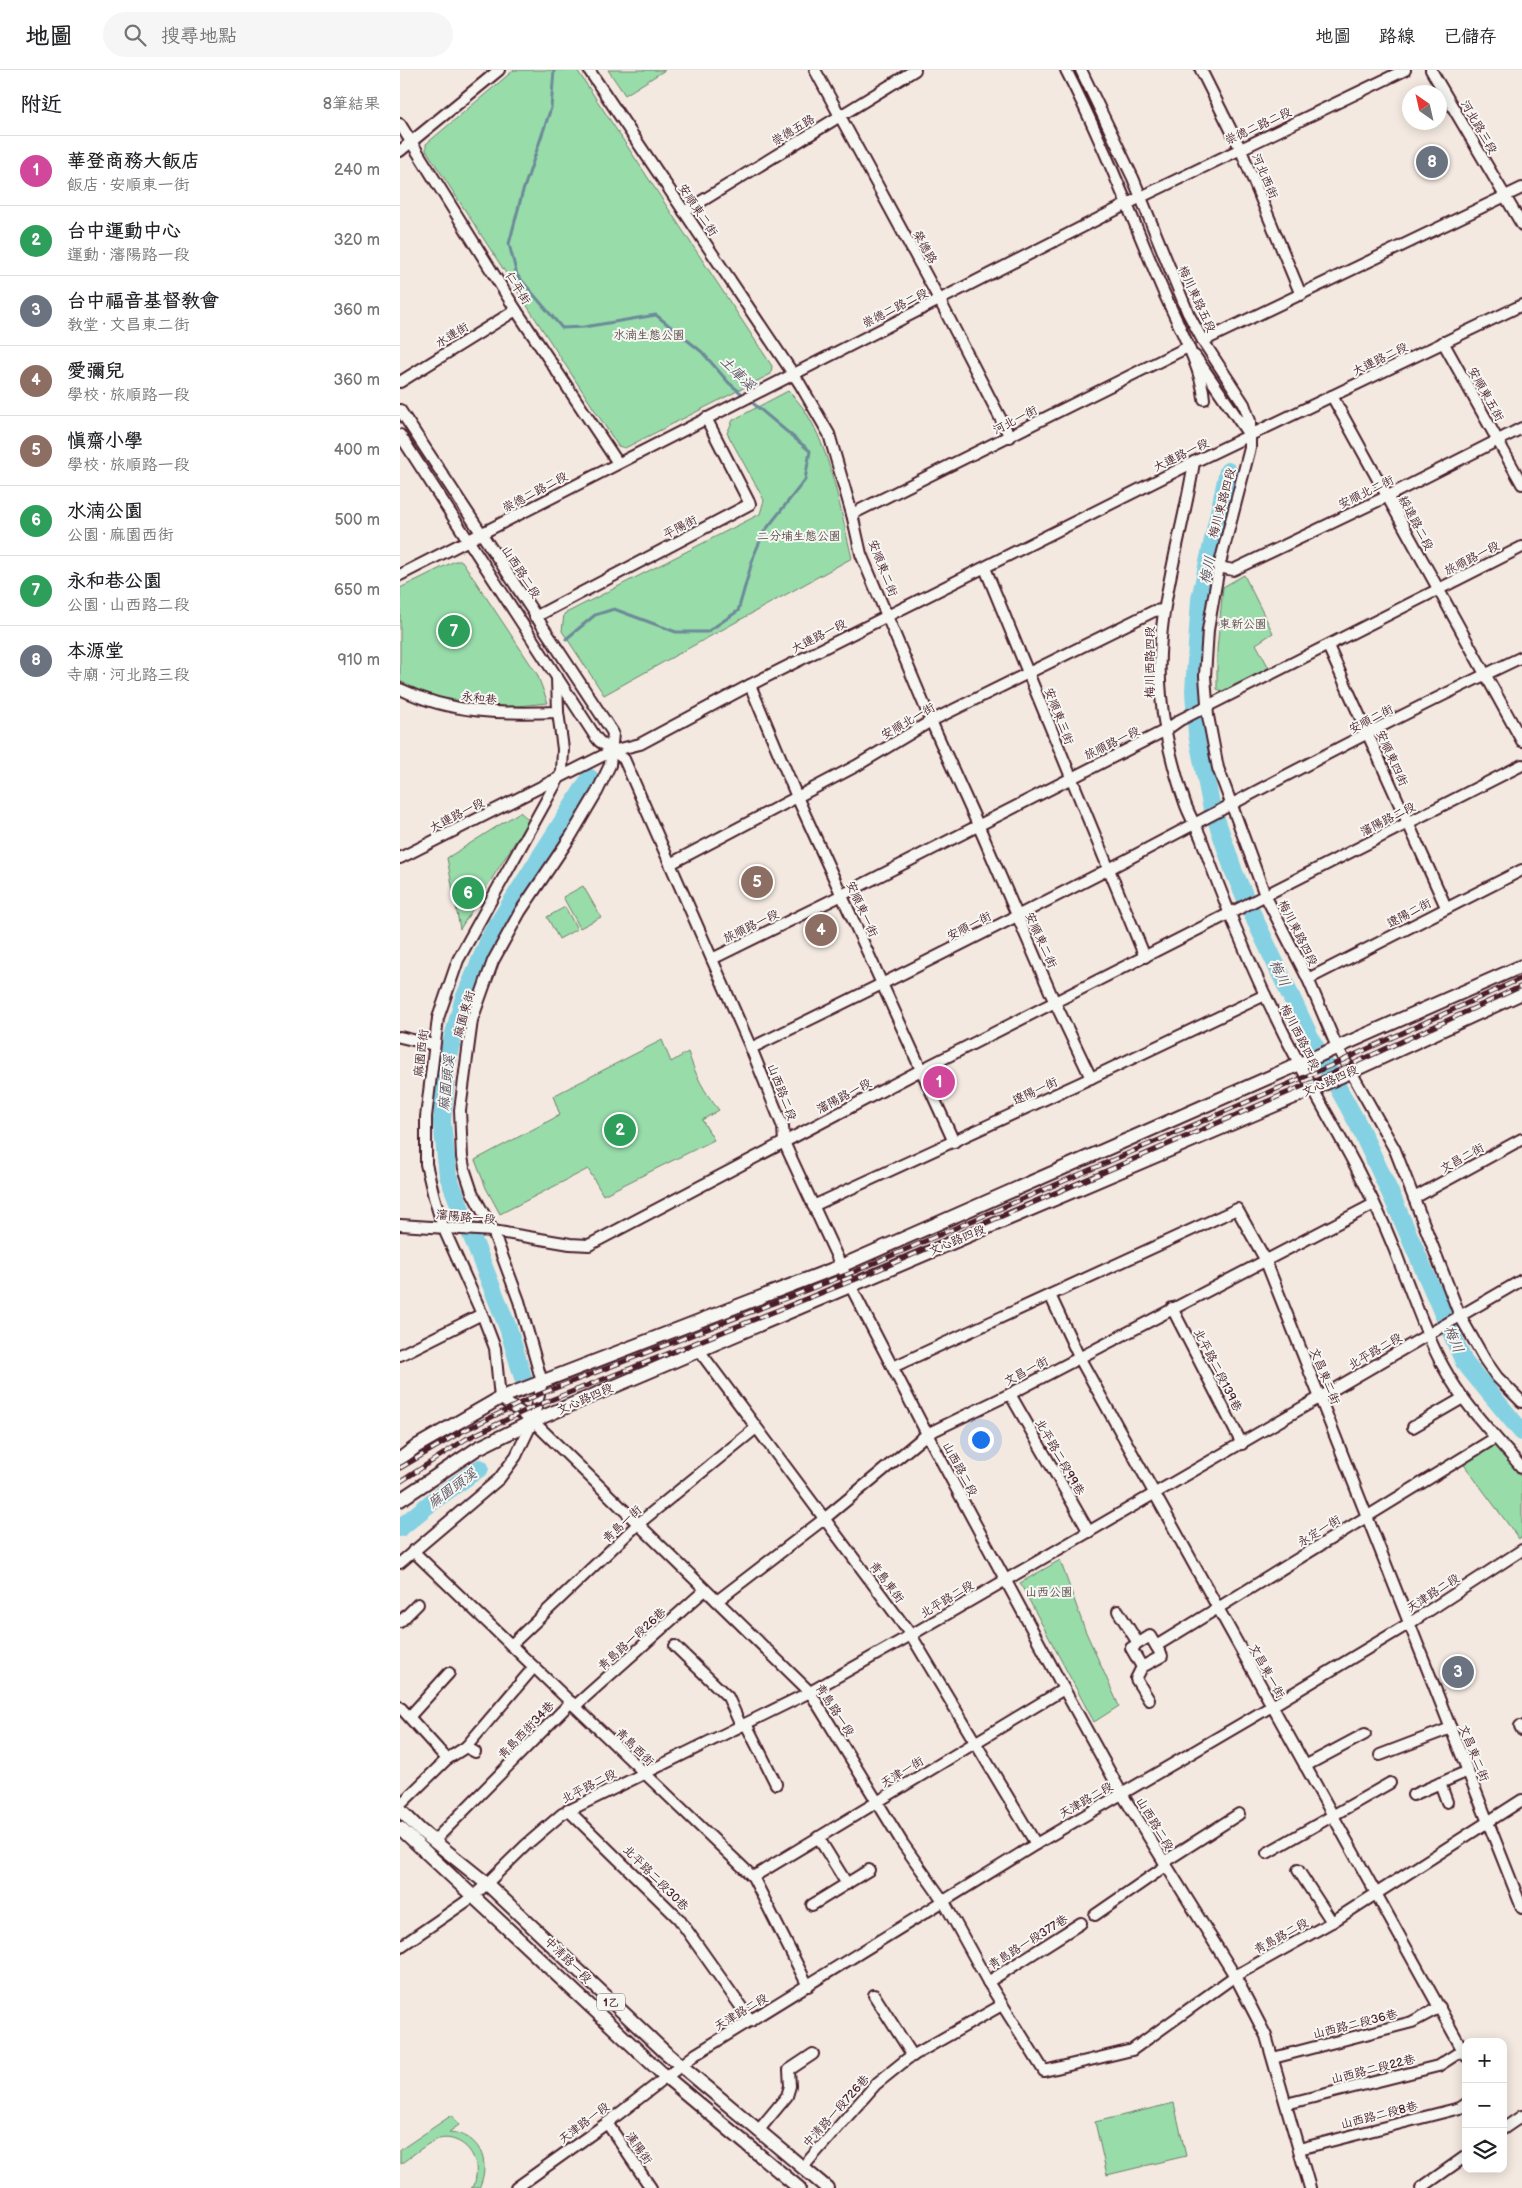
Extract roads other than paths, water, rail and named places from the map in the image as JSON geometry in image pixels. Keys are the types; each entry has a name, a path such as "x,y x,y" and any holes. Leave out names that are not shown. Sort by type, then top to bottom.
{"main road":[{"name":"文心路四段","path":"400,1459 416,1446 500,1398 841,1266 1298,1063 1522,966"},
{"name":"文心路四段","path":"400,1500 478,1448 533,1421 698,1349 1350,1073 1522,993"},
{"name":"中清路一段","path":"400,1810 434,1841 486,1883 680,2066 827,2188"},
{"name":"中清路一段","path":"400,1828 665,2076 799,2188"}],"street":[{"path":"400,151 499,70"},
{"name":"安順東二街","path":"589,70 793,374 829,434 852,514 861,554 931,721 1055,1002 1091,1078"},
{"name":"榮德路","path":"815,70 939,299 1010,437"},
{"name":"崇德五路","path":"684,212 915,70"},
{"path":"1066,70 1083,102 1128,204 1188,347 1204,390 1204,399"},
{"name":"梅川東路五段","path":"1081,70 1141,197 1176,284 1203,341 1244,404 1250,421 1249,435"},
{"name":"河北西街","path":"1200,70 1240,148 1301,295"},
{"name":"崇德二路二段","path":"400,575 1141,197 1405,70"},
{"name":"河北路三段","path":"1431,70 1522,225"},
{"name":"仁平街","path":"400,124 516,310 618,463"},
{"path":"1203,341 1522,188"},
{"name":"大連路二段","path":"1249,435 1522,305"},
{"name":"水連街","path":"400,382 516,310"},
{"name":"安順東五街","path":"1443,342 1522,484"},
{"path":"1188,347 1249,435"},
{"name":"河北一街","path":"852,514 1188,347"},
{"name":"綏遠路二段","path":"1332,396 1522,741"},
{"name":"山西路二段","path":"400,410 609,726 613,733 612,751"},
{"name":"平陽街","path":"535,616 750,504 706,418"},
{"name":"安順北二街","path":"1219,567 1233,570 1388,496 1522,428"},
{"name":"山西路二段","path":"400,435 599,741 624,760 751,1048 783,1127 784,1142 850,1285 927,1434 1122,1794 1235,1976 1266,2036 1310,2188"},
{"name":"大連路一段","path":"400,858 612,751 640,744 750,685 1249,435"},
{"name":"梅川東路四段","path":"1249,435 1250,448 1219,567 1208,630 1203,708 1218,768 1265,895 1308,979 1350,1073 1395,1150 1414,1198 1456,1319 1497,1377 1522,1402"},
{"name":"梅川西路四段","path":"1194,462 1181,533 1163,610 1160,694 1166,741 1186,804 1195,823 1228,914 1298,1063 1374,1204 1403,1269 1428,1336 1443,1368 1463,1398 1522,1468"},
{"name":"旅順路一段","path":"712,959 842,895 1166,730 1203,708 1522,547"},
{"name":"安順東三街","path":"985,568 1145,957"},
{"name":"安順北一街","path":"670,864 856,766 931,721 1154,611 1163,610"},
{"name":"安順東四街","path":"1328,646 1446,907"},
{"name":"安順二街","path":"1195,823 1485,674 1522,657"},
{"path":"557,677 558,712 563,749 560,777"},
{"name":"安順東一街","path":"750,685 797,797 954,1142"},
{"name":"永和巷","path":"400,689 432,702 462,710 498,714 558,712"},
{"name":"麻園東街","path":"400,1563 499,1478 516,1456 533,1421 542,1382 519,1301 493,1231 472,1192 462,1157 460,1110 472,1020 493,961 520,912 571,836 597,792 610,766 612,751"},
{"name":"瀋陽路二段","path":"1228,914 1522,765"},
{"name":"麻園西街","path":"500,1398 494,1348 426,1164 426,1117 438,1018 458,960 560,777"},
{"name":"安順一街","path":"751,1048 883,985 1195,823"},
{"name":"遼陽二街","path":"1308,979 1446,907 1480,893 1522,870"},
{"name":"瀋陽路一段","path":"400,1224 493,1231 570,1244 589,1245 921,1070 1228,914"},
{"name":"遼陽一街","path":"813,1206 954,1142 1265,995"},
{"path":"400,1038 434,1045"},
{"name":"文昌二街","path":"1414,1198 1522,1139"},
{"name":"文昌一街","path":"717,1601 824,1518 927,1434 1010,1394 1265,1259 1374,1204"},
{"name":"文昌東二街","path":"893,1367 1237,1209 1265,1259 1368,1515 1522,1908"},
{"name":"北平路二段","path":"400,1947 474,1896 526,1844 568,1810 810,1692 1156,1494 1522,1280"},
{"name":"文昌東一街","path":"1050,1295 1079,1357 1462,2049"},
{"name":"北平路二段139巷","path":"1172,1308 1242,1444"},
{"path":"400,1355 482,1314"},
{"name":"青島東街","path":"698,1349 911,1635 1036,1844"},
{"name":"北平路二段99巷","path":"1010,1394 1089,1532"},
{"path":"500,1398 533,1421"},
{"path":"1413,1426 1463,1398"},
{"name":"青島路一段","path":"533,1421 810,1692 903,1844 944,1902 988,1982 1044,2071"},
{"name":"青島一街","path":"511,1645 638,1524 756,1428"},
{"name":"永定一街","path":"1156,1646 1495,1438"},
{"name":"天津路二段","path":"665,2076 696,2054 1036,1844 1272,1706 1410,1622 1522,1550"},
{"name":"青島西街","path":"413,1551 753,1877 808,1986"},
{"name":"青島路一段26巷","path":"573,1704 705,1590"},
{"path":"400,1622 418,1604"},
{"path":"1118,1611 1138,1643"},
{"path":"1142,1667 1130,1648 1150,1636 1162,1656 1142,1667 1136,1679 1149,1700"},
{"path":"676,1646 728,1697 776,1784"},
{"path":"400,1805 447,1760 470,1749 534,1667"},
{"path":"410,1716 449,1673"},
{"name":"天津一街","path":"753,1877 1064,1688"},
{"name":"青島西街34巷","path":"434,1841 573,1704"},
{"path":"400,1707 410,1716 447,1760"},
{"path":"1380,1755 1451,1728"},
{"path":"1305,1766 1365,1734"},
{"path":"1414,1795 1468,1771"},
{"path":"1267,1853 1332,1814 1390,1783"},
{"path":"1440,1783 1447,1802"},
{"name":"青島路二段","path":"1044,2071 1132,2050 1235,1976 1332,1922 1522,1800"},
{"name":"北平路二段30巷","path":"568,1810 679,1919 751,2021"},
{"path":"1095,1915 1165,1864 1239,1814"},
{"path":"818,1837 847,1884"},
{"path":"812,1905 870,1870"},
{"path":"1298,1870 1332,1922"},
{"name":"青島路一段377巷","path":"988,1982 1081,1923"},
{"path":"874,1995 913,2056"},
{"name":"中清路一段726巷","path":"802,2167 876,2084 913,2056 1002,2005"},
{"name":"山西路二段36巷","path":"1273,2058 1412,2022 1440,2008"},
{"path":"758,2131 786,2096 790,2086 789,2070 813,2054"},
{"name":"山西路二段22巷","path":"1286,2104 1438,2066 1462,2054"},
{"name":"天津路一段","path":"516,2188 607,2123 665,2076"},
{"name":"山西路二段8巷","path":"1299,2149 1462,2107"},
{"path":"1507,2125 1522,2116"},
{"name":"漢陽街","path":"607,2123 651,2188"},
{"path":"1422,2188 1462,2159"}],"waterway":[{"name":"土庫溪","path":"554,70 551,108 522,194 509,244 517,275 562,328 584,327 656,315 702,352 729,383 810,451 805,480 764,532 754,555 738,611 707,632 676,632 614,609 595,615 566,639"},
{"name":"梅川","path":"1228,471 1200,599 1194,691 1197,734 1211,804 1234,872 1256,922 1311,1039 1358,1124 1464,1362 1522,1432"},
{"name":"麻園頭溪","path":"524,1381 508,1328 448,1176 442,1122 447,1059 463,1001 492,933 590,778"},
{"name":"麻園頭溪","path":"400,1528 433,1501 480,1468"}],"railway":[{"path":"400,1468 461,1432 535,1396 856,1271 1330,1066 1522,978"},
{"path":"400,1482 466,1439 533,1407 859,1278 1333,1073 1522,986"}],"place":[{"name":"本源堂","path":"1432,162"},
{"name":"永和巷公園","path":"454,631"},
{"name":"慎齋小學","path":"757,882"},
{"name":"水湳公園","path":"468,893"},
{"name":"愛彌兒","path":"821,930"},
{"name":"華登商務大飯店","path":"939,1082"},
{"name":"台中運動中心","path":"620,1130"},
{"name":"台中福音基督教會","path":"1458,1672"}],"park label":[{"name":"水湳生態公園","path":"649,335"},
{"name":"二分埔生態公園","path":"799,536"},
{"name":"東新公園","path":"1243,624"},
{"name":"山西公園","path":"1049,1592"}]}
